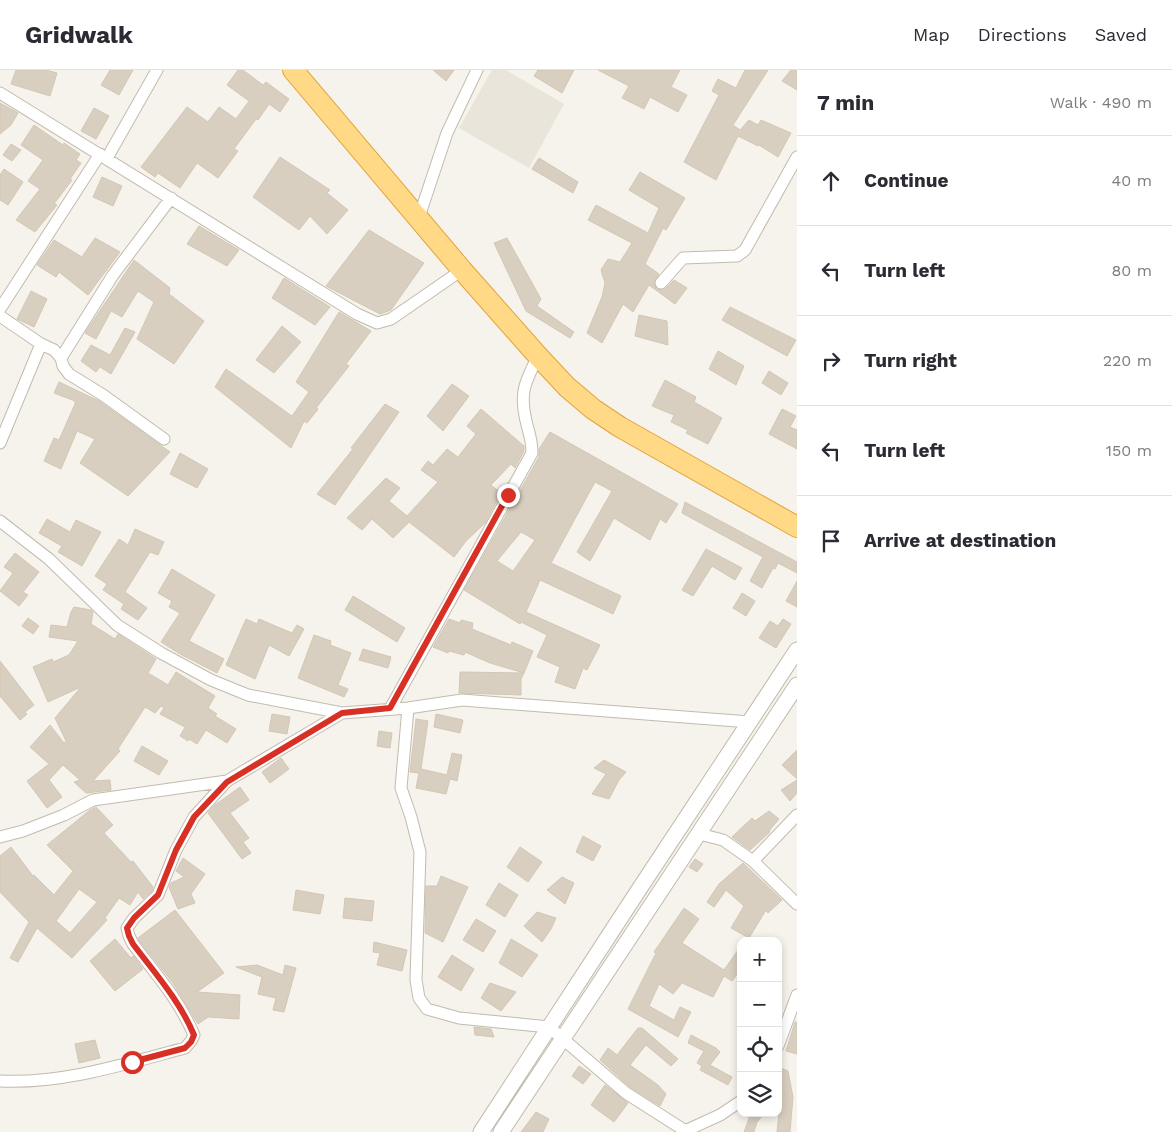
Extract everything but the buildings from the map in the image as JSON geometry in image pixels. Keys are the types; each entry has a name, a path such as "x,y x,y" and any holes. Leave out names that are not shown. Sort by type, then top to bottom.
{"highway":[{"path":"290,71 419,217 462,270 567,387 593,409 620,427 797,527"}],"street":[{"path":"0,309 104,156 157,70"},
{"path":"419,217 447,133 477,70"},
{"path":"0,93 357,314 377,323 391,319 462,270"},
{"path":"661,283 682,258 737,256 741,254 797,157"},
{"path":"61,358 113,275 171,198"},
{"path":"0,316 41,344 54,350 61,358 69,374 104,395 164,439"},
{"path":"0,443 41,344"},
{"path":"390,708 532,453 532,441 522,399 528,377 538,356"},
{"path":"0,521 49,559 117,625 161,653 211,680 248,695 342,713 408,708 462,700 750,722"},
{"path":"482,1132 638,890 797,650"},
{"path":"501,1132 797,685"},
{"path":"408,708 401,788 420,852 416,980 419,998 427,1009 459,1018 549,1028 626,1093 686,1132 720,1115 737,1103"},
{"path":"0,1081 25,1082 114,1067 185,1048 191,1042 194,1035 190,1025 168,991 133,944 127,928 134,918 158,895 176,850 194,817 227,782 342,713"},
{"path":"0,837 23,831 64,815 93,800 227,782"},
{"path":"754,861 797,815"},
{"path":"699,834 723,840 754,861 797,904"},
{"path":"782,1035 797,994"}],"shaded area":[{"path":"492,70 506,70 564,104 529,168 459,128"}],"route":[{"path":"132,1062 185,1048 191,1042 194,1035 190,1025 168,991 133,944 127,928 134,918 158,895 176,850 194,817 227,782 342,713 390,708 508,495"}]}
